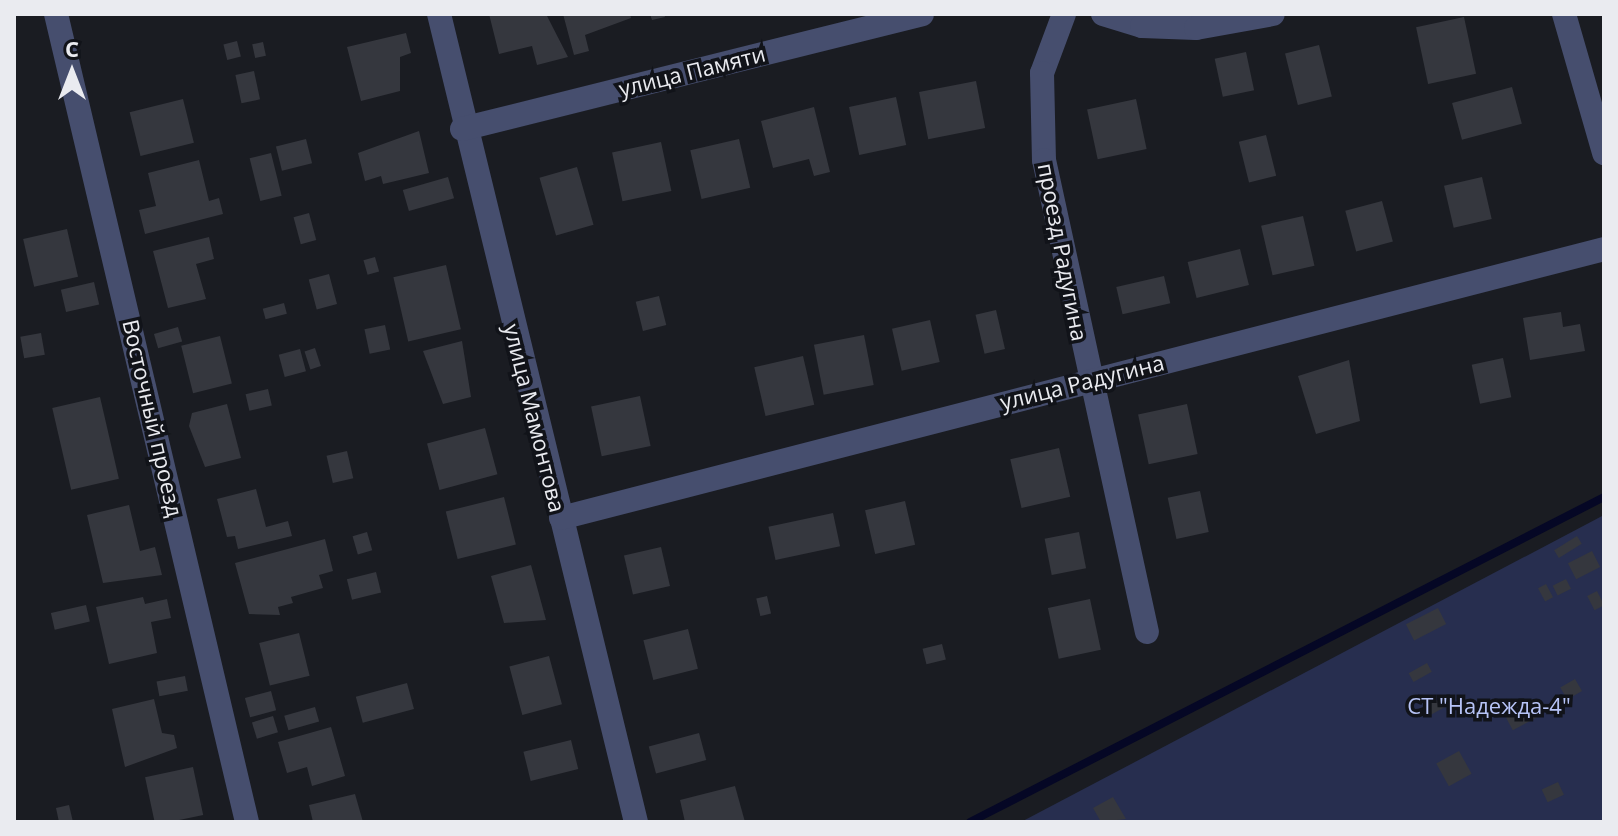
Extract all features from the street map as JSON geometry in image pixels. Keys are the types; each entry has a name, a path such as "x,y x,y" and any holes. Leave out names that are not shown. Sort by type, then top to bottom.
{"street":[{"name":"Восточный проезд","path":"56,14 247,822"},
{"name":"улица Мамонтова","path":"439,14 462,129 636,822"},
{"name":"улица Памяти","path":"462,129 922,14"},
{"name":"проезд Радугина","path":"1064,14 1042,73 1038,107 1089,379 1147,632"},
{"path":"1103,14 1142,26 1196,28 1273,14"},
{"path":"1564,14 1604,153"},
{"name":"улица Радугина","path":"561,518 1089,379 1604,249"}],"green space":[{"name":"СТ \"Надежда-4\"","path":"1604,515 1604,822 1021,822"}],"building":[{"path":"489,14 546,14 568,57 537,65 532,46 499,54"},
{"path":"563,14 630,14 631,18 585,35 589,51 574,55"},
{"path":"650,14 664,14 665,17 652,20"},
{"path":"1464,17 1476,74 1428,84 1416,27"},
{"path":"406,33 411,53 400,57 400,91 361,101 347,47"},
{"path":"237,41 241,57 227,60 223,44"},
{"path":"263,42 266,56 255,58 252,44"},
{"path":"1319,45 1332,96 1298,105 1285,53"},
{"path":"1246,52 1254,90 1223,97 1215,59"},
{"path":"254,71 260,99 241,103 235,75"},
{"path":"976,81 985,128 928,139 919,92"},
{"path":"1512,87 1522,124 1462,140 1452,103"},
{"path":"896,97 906,145 859,155 849,107"},
{"path":"183,99 194,143 141,156 130,112"},
{"path":"1136,99 1147,149 1098,159 1087,109"},
{"path":"814,107 830,172 814,176 809,159 773,168 761,121"},
{"path":"419,131 429,173 383,184 381,176 365,181 358,153"},
{"path":"1266,135 1276,176 1249,183 1239,142"},
{"path":"306,139 312,163 282,171 276,146"},
{"path":"739,139 750,188 702,199 690,150"},
{"path":"661,142 671,191 622,201 612,152"},
{"path":"271,153 282,196 260,201 250,158"},
{"path":"199,160 209,201 219,198 223,214 145,234 139,210 156,206 148,173"},
{"path":"577,167 594,225 556,235 540,178"},
{"path":"448,177 454,198 409,211 403,190"},
{"path":"1482,177 1492,219 1454,228 1444,186"},
{"path":"1382,201 1393,242 1356,251 1345,211"},
{"path":"309,213 316,240 301,244 294,217"},
{"path":"1303,216 1314,266 1273,275 1261,226"},
{"path":"67,229 78,277 34,287 23,239"},
{"path":"209,237 214,259 196,264 206,299 168,308 153,251"},
{"path":"1240,249 1249,285 1197,298 1188,262"},
{"path":"375,257 379,271 368,275 363,260"},
{"path":"446,265 461,329 408,341 393,277"},
{"path":"329,274 337,304 317,309 309,279"},
{"path":"1164,276 1170,303 1123,314 1116,287"},
{"path":"94,282 99,304 66,312 61,290"},
{"path":"659,296 666,325 643,331 636,302"},
{"path":"284,303 287,314 266,319 263,309"},
{"path":"996,310 1005,349 985,354 976,315"},
{"path":"1561,312 1563,327 1580,324 1585,351 1530,360 1523,318"},
{"path":"930,320 940,362 902,371 892,329"},
{"path":"385,325 390,349 370,354 364,329"},
{"path":"178,327 182,341 158,348 154,334"},
{"path":"41,333 45,355 24,358 20,337"},
{"path":"864,335 874,385 824,395 814,345"},
{"path":"220,336 232,384 193,393 181,346"},
{"path":"462,341 471,397 443,404 423,351"},
{"path":"315,348 321,366 310,369 305,351"},
{"path":"300,349 306,371 285,377 279,355"},
{"path":"803,356 814,405 766,416 754,367"},
{"path":"1503,358 1511,397 1480,404 1472,365"},
{"path":"1349,360 1360,421 1316,434 1298,376"},
{"path":"268,389 272,406 249,411 246,394"},
{"path":"640,396 651,446 602,456 591,406"},
{"path":"100,397 119,479 71,490 52,408"},
{"path":"227,404 241,458 205,467 189,426 192,413"},
{"path":"1187,404 1198,454 1149,464 1138,414"},
{"path":"485,428 497,474 439,490 427,444"},
{"path":"1059,448 1070,497 1022,508 1010,459"},
{"path":"347,451 353,478 333,483 327,456"},
{"path":"256,489 266,527 288,521 292,536 238,549 235,536 227,537 217,499"},
{"path":"1200,491 1209,532 1176,539 1168,498"},
{"path":"504,497 516,545 458,559 446,512"},
{"path":"905,501 915,545 875,554 865,510"},
{"path":"129,505 140,551 155,547 162,575 103,583 87,515"},
{"path":"833,513 840,546 776,560 768,527"},
{"path":"367,532 372,550 358,554 353,536"},
{"path":"1079,532 1086,568 1052,575 1045,539"},
{"path":"1577,536 1582,544 1559,558 1554,550"},
{"path":"325,539 333,571 319,575 323,588 291,597 293,603 278,607 280,615 249,614 235,563"},
{"path":"661,547 670,586 633,595 624,556"},
{"path":"1592,551 1600,567 1576,579 1568,563"},
{"path":"531,565 546,620 504,623 491,576"},
{"path":"376,572 381,592 352,600 347,579"},
{"path":"1566,579 1571,589 1558,596 1553,586"},
{"path":"1546,584 1553,597 1545,601 1538,588"},
{"path":"1597,591 1604,605 1594,610 1587,596"},
{"path":"767,596 771,614 760,616 756,598"},
{"path":"143,597 145,604 167,599 171,618 151,622 157,653 109,664 96,607"},
{"path":"1090,599 1101,650 1059,659 1048,608"},
{"path":"86,605 90,622 55,630 51,613"},
{"path":"1438,608 1446,624 1414,640 1406,624"},
{"path":"688,629 698,669 653,680 643,640"},
{"path":"299,633 310,676 270,686 259,643"},
{"path":"942,644 946,660 926,664 923,649"},
{"path":"549,656 562,704 522,715 509,667"},
{"path":"1427,663 1432,672 1413,682 1409,673"},
{"path":"185,676 188,691 159,696 157,682"},
{"path":"1575,679 1582,691 1567,700 1560,688"},
{"path":"407,683 414,709 363,723 356,697"},
{"path":"271,691 276,710 250,717 245,698"},
{"path":"1444,696 1449,705 1430,715 1426,706"},
{"path":"154,699 162,733 174,735 177,748 125,767 112,709"},
{"path":"1534,702 1541,715 1513,730 1506,717"},
{"path":"315,707 319,721 288,730 284,716"},
{"path":"273,716 278,732 257,739 252,722"},
{"path":"331,727 345,776 312,786 307,767 287,773 278,742"},
{"path":"699,733 706,760 656,774 649,746"},
{"path":"571,740 578,769 531,781 523,752"},
{"path":"1459,751 1472,774 1449,786 1436,764"},
{"path":"193,767 203,815 155,822 145,777"},
{"path":"1558,782 1564,795 1548,802 1542,790"},
{"path":"735,786 745,822 685,822 680,800"},
{"path":"355,794 363,822 313,822 309,805"},
{"path":"1113,797 1126,819 1101,822 1093,808"},
{"path":"69,805 73,822 59,822 56,808"}],"waterway":[{"path":"970,822 1604,497"}]}
